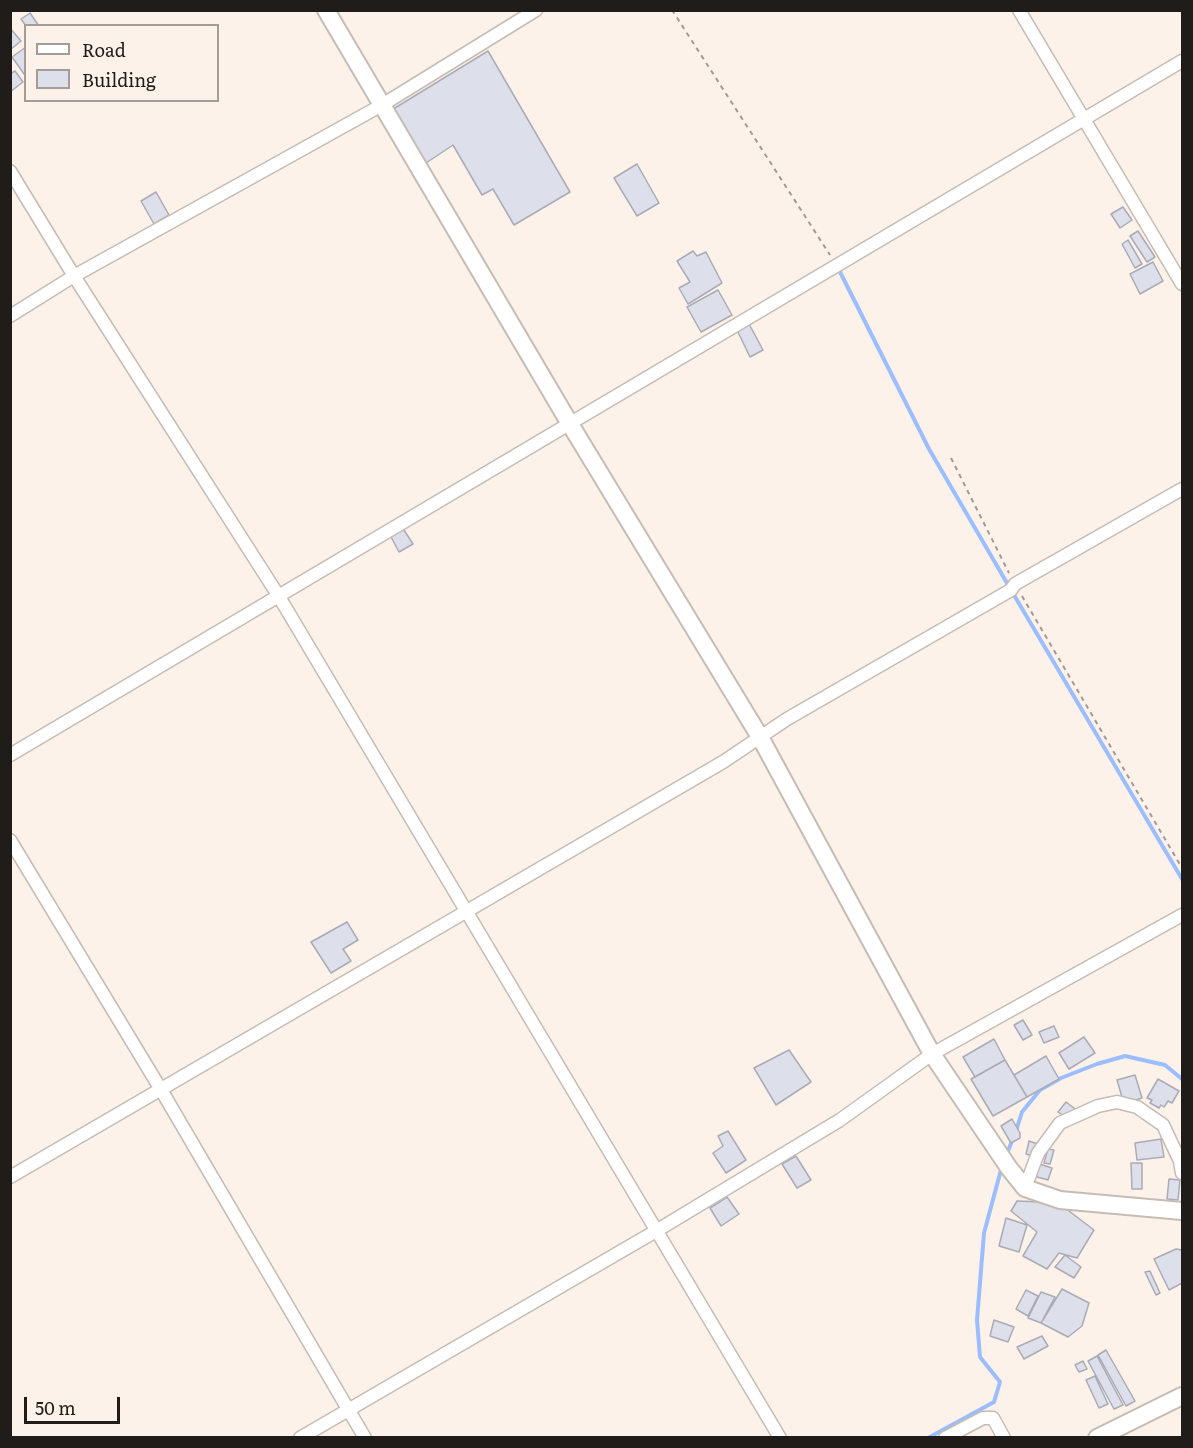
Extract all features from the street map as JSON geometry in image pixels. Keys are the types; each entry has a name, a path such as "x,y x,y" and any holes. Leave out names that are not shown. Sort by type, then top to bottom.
{"street":[{"path":"326,10 570,424 760,736 932,1054 1017,1178 1060,1200 1182,1211"},
{"path":"10,316 74,276 382,105 536,10"},
{"path":"1019,10 1182,284"},
{"path":"10,755 1182,61"},
{"path":"10,171 74,276 278,595 780,1437"},
{"path":"10,1177 160,1088 466,913 723,762 760,736 1011,590 1015,584 1182,489"},
{"path":"10,840 160,1088 365,1437"},
{"path":"300,1437 656,1231 840,1120 932,1054 1182,915"},
{"path":"1017,1178 1060,1123 1098,1106 1117,1102 1137,1107 1163,1125 1180,1161 1182,1173"},
{"path":"1097,1437 1182,1396"},
{"path":"945,1437 983,1418 993,1418 1004,1437"}],"path":[{"path":"672,10 837,266"},
{"path":"951,458 1015,584 1182,868"}],"building":[{"path":"30,13 38,24 25,24 21,19"},
{"path":"10,28 21,41 10,50"},
{"path":"24,48 24,74 12,57"},
{"path":"488,51 570,192 514,225 493,189 482,195 453,145 423,165 390,111"},
{"path":"15,71 23,82 10,92 10,74"},
{"path":"637,164 659,203 637,216 614,178"},
{"path":"156,192 169,215 154,224 141,201"},
{"path":"1123,207 1132,220 1120,228 1111,214"},
{"path":"1138,231 1155,257 1147,262 1130,236"},
{"path":"1128,240 1142,264 1135,268 1122,244"},
{"path":"693,251 697,256 706,252 722,283 688,304 679,288 690,282 677,261"},
{"path":"1153,262 1163,281 1140,294 1130,274"},
{"path":"718,290 732,315 701,332 687,307"},
{"path":"748,322 763,350 750,357 736,328"},
{"path":"402,527 413,544 399,552 390,535"},
{"path":"347,922 358,940 343,949 351,961 331,973 311,942"},
{"path":"1023,1020 1032,1035 1023,1040 1014,1025"},
{"path":"1054,1026 1059,1037 1044,1043 1039,1032"},
{"path":"1084,1037 1095,1053 1069,1069 1059,1053"},
{"path":"994,1039 1005,1060 975,1077 963,1057"},
{"path":"789,1050 811,1082 776,1105 754,1068"},
{"path":"1046,1056 1059,1079 1027,1097 1014,1075"},
{"path":"1005,1060 1027,1097 993,1116 971,1079"},
{"path":"1135,1075 1142,1098 1124,1104 1117,1080"},
{"path":"1158,1079 1179,1091 1172,1103 1168,1101 1164,1107 1161,1105 1159,1108 1150,1103 1152,1100 1147,1098"},
{"path":"1066,1102 1078,1111 1071,1121 1058,1112"},
{"path":"1012,1119 1020,1133 1020,1138 1011,1143 1001,1126"},
{"path":"728,1131 746,1160 726,1173 713,1153 723,1146 718,1136"},
{"path":"1161,1139 1164,1157 1137,1160 1135,1143"},
{"path":"1029,1141 1047,1147 1043,1159 1026,1154"},
{"path":"1048,1149 1054,1150 1050,1164 1044,1163"},
{"path":"796,1156 811,1180 797,1188 782,1164"},
{"path":"1033,1162 1052,1168 1048,1180 1030,1175"},
{"path":"1131,1163 1142,1163 1142,1189 1132,1189"},
{"path":"1169,1179 1180,1180 1178,1200 1167,1199"},
{"path":"727,1197 739,1214 721,1226 710,1208"},
{"path":"1017,1201 1042,1202 1065,1208 1094,1230 1077,1258 1059,1253 1047,1269 1023,1256 1037,1232 1011,1211"},
{"path":"1006,1218 1027,1225 1019,1252 999,1246"},
{"path":"1176,1249 1182,1250 1182,1283 1169,1290 1154,1259"},
{"path":"1065,1255 1081,1267 1074,1278 1055,1267"},
{"path":"1150,1271 1160,1293 1156,1295 1145,1272"},
{"path":"1062,1289 1089,1303 1082,1326 1068,1337 1041,1323"},
{"path":"1026,1290 1038,1296 1028,1316 1016,1309"},
{"path":"1041,1292 1055,1297 1041,1323 1028,1318"},
{"path":"994,1320 1014,1327 1008,1342 990,1336"},
{"path":"1042,1336 1048,1346 1024,1359 1017,1347"},
{"path":"1106,1350 1135,1401 1126,1406 1098,1355"},
{"path":"1097,1356 1123,1405 1114,1409 1088,1361"},
{"path":"1083,1361 1087,1369 1079,1372 1075,1365"},
{"path":"1095,1376 1108,1404 1099,1408 1086,1380"}],"waterway":[{"path":"837,266 929,449 1182,879"},
{"path":"1016,1131 1022,1112 1040,1090 1061,1078 1097,1064 1125,1056 1165,1065 1182,1079"},
{"path":"1006,1156 1012,1141"},
{"path":"928,1438 994,1402 1000,1382 980,1357 977,1320 984,1233 1002,1166"}]}
